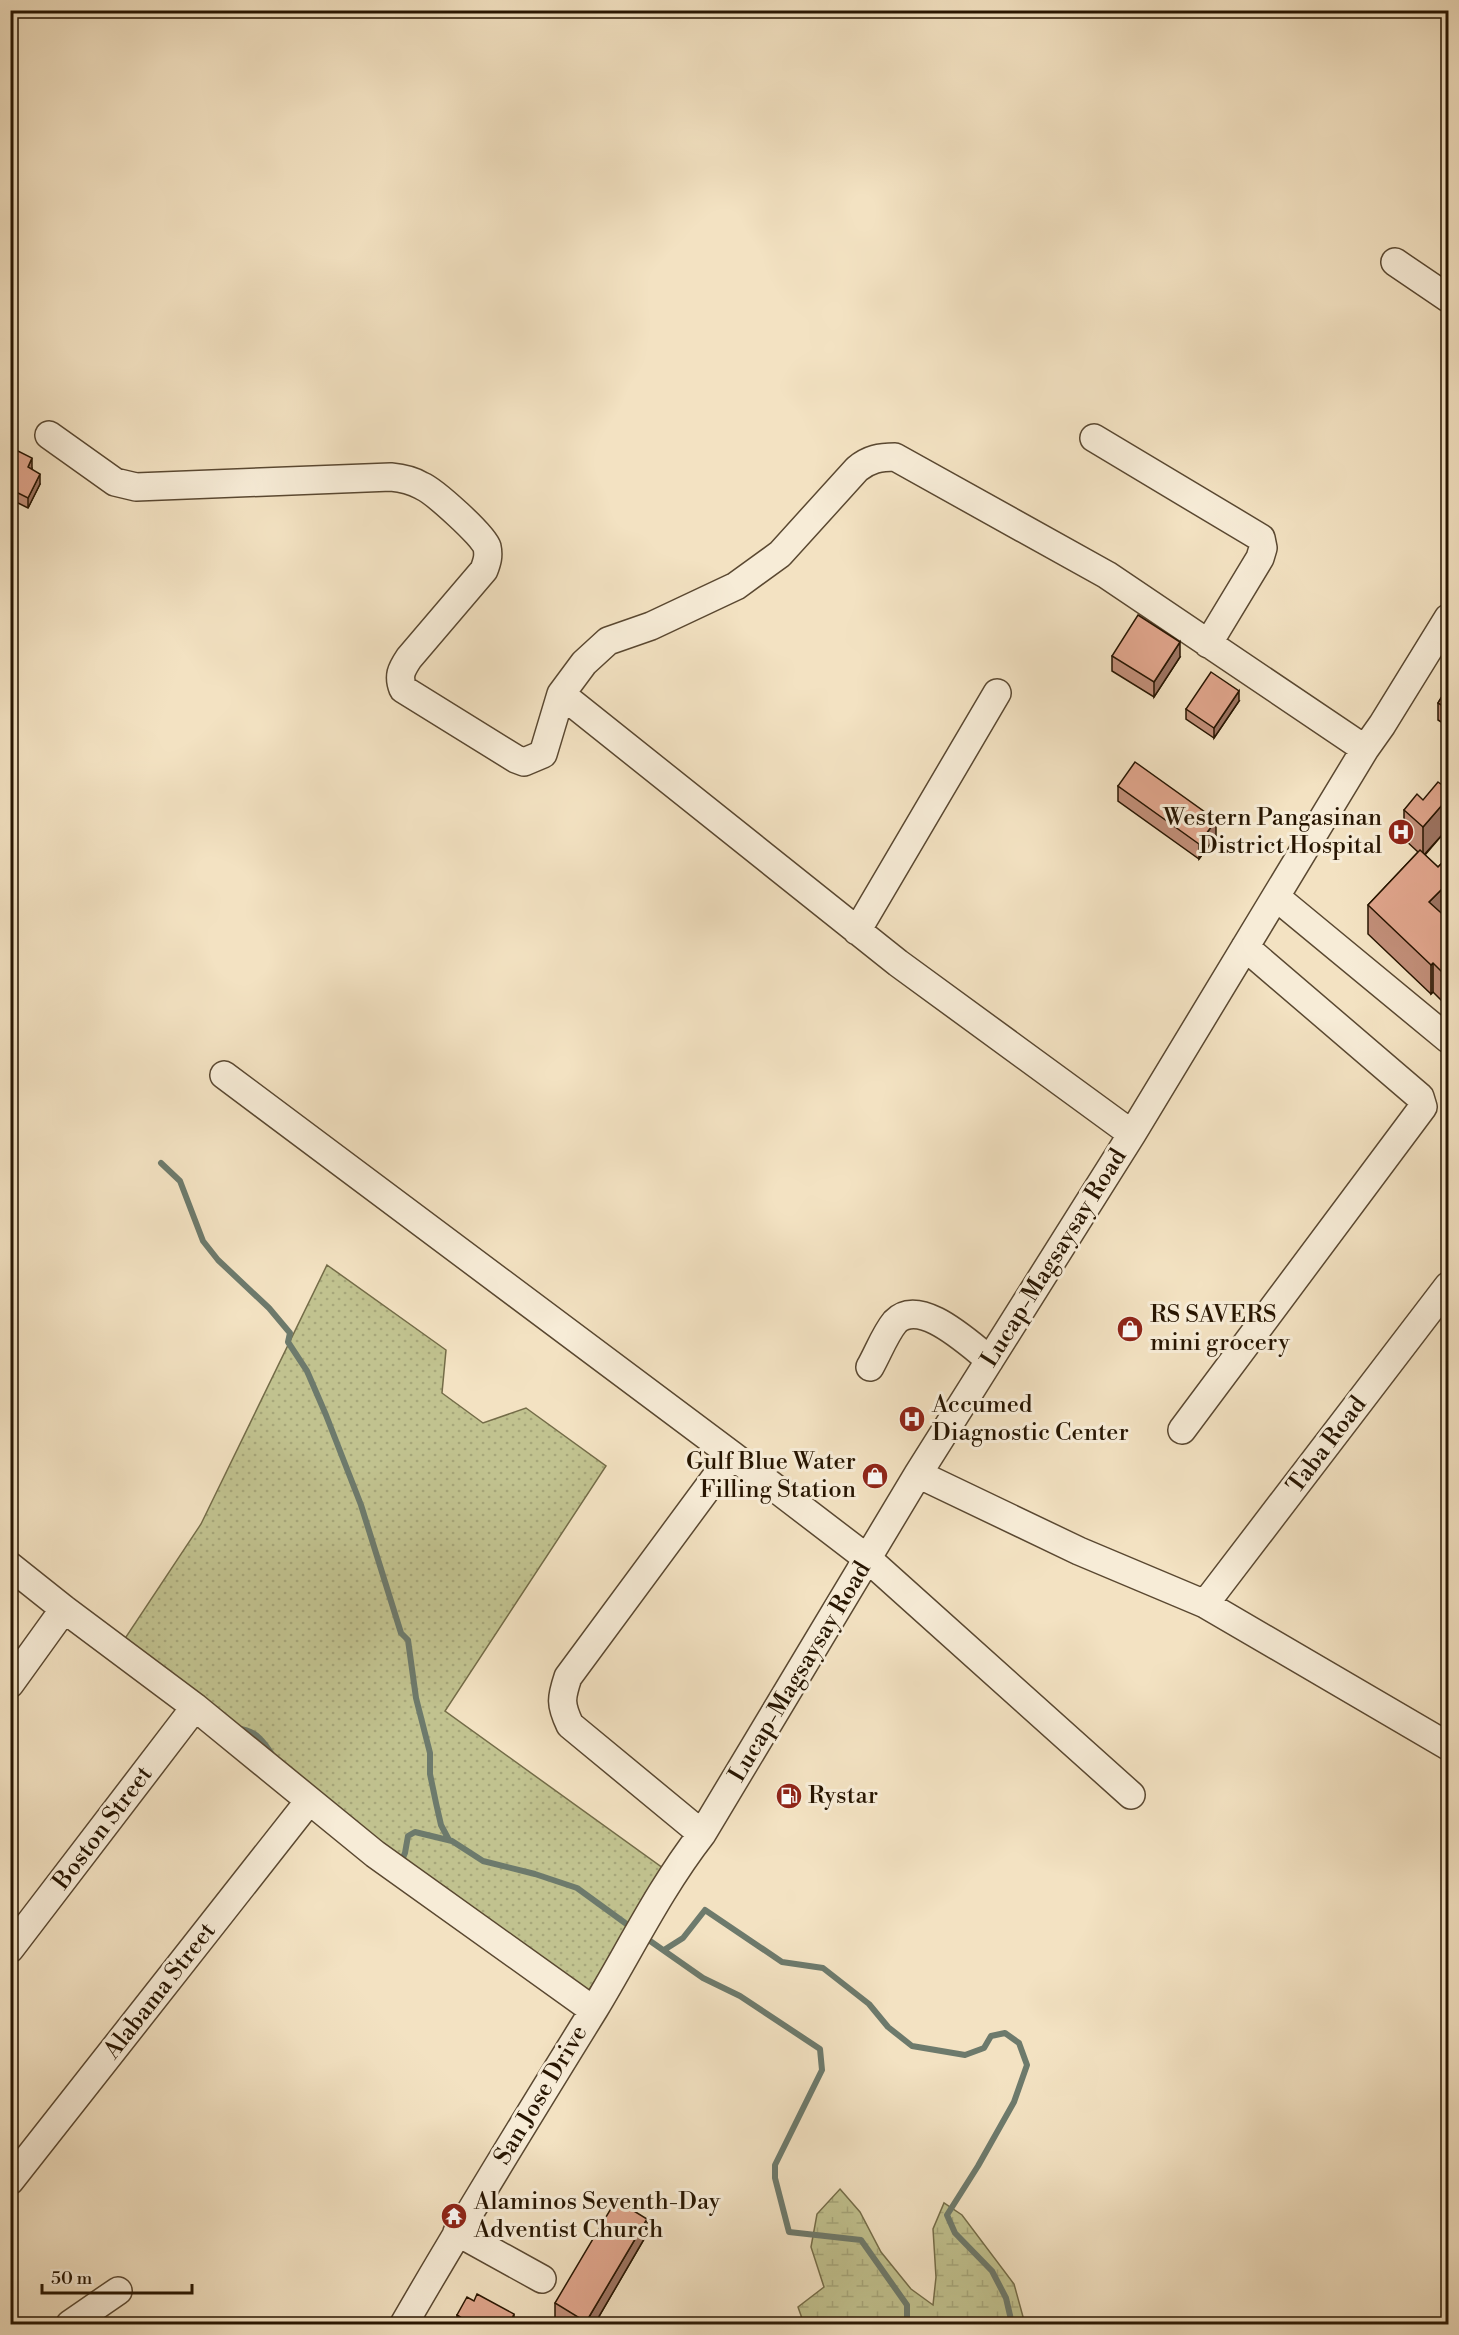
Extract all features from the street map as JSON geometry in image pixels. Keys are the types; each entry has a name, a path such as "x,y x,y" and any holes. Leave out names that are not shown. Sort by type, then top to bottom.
{"street":[{"path":"1395,262 1449,298"},
{"path":"49,435 115,482 136,487 391,477 405,478 425,487 472,528 487,545 488,559 484,570 409,658 400,671 399,679 403,689 524,762 543,754 561,694 584,663 608,641 651,626 736,586 780,554 857,469 873,458 882,457 896,457 1107,575 1365,749"},
{"path":"1094,438 1261,538 1263,548 1260,558 1208,644"},
{"name":"Lucap-Magsaysay Road","path":"624,1960 676,1869 702,1834 918,1474 1132,1134 1365,749 1449,618"},
{"path":"857,931 997,693"},
{"path":"561,694 898,963 1132,1134"},
{"path":"1276,897 1449,1039"},
{"path":"1182,1430 1423,1107 1420,1097 1245,947"},
{"path":"224,1075 868,1559 1131,1795"},
{"name":"Taba Road","path":"1205,1604 1449,1286"},
{"path":"870,1366 893,1324 901,1317 914,1313 934,1319 990,1360"},
{"path":"702,1834 570,1725 563,1710 561,1697 568,1677 732,1455"},
{"path":"918,1474 1079,1551 1205,1604 1449,1746"},
{"path":"10,1566 195,1707 375,1854 593,2010"},
{"path":"10,1684 64,1609"},
{"name":"Boston Street","path":"10,1949 195,1707"},
{"name":"Alabama Street","path":"10,2181 309,1802"},
{"name":"San Jose Drive","path":"404,2325 457,2232 624,1960"},
{"path":"457,2232 542,2279"},
{"path":"70,2325 118,2291"}],"green space":[{"path":"327,1265 446,1350 442,1393 483,1423 526,1408 606,1466 445,1711 667,1871 579,2005 116,1652 201,1524"},
{"path":"840,2189 860,2212 881,2252 911,2289 933,2305 936,2277 933,2229 944,2203 962,2215 1014,2284 1025,2324 804,2324 798,2307 824,2287 811,2247 817,2214"}],"building":[{"path":"10,447 32,458 28,467 40,474 28,498 10,489"},
{"path":"1138,615 1180,642 1154,682 1112,656"},
{"path":"1211,672 1239,691 1214,728 1186,709"},
{"path":"1449,685 1449,710 1438,703"},
{"path":"1135,762 1216,820 1199,844 1118,786"},
{"path":"1438,782 1449,790 1449,797 1423,827 1404,810 1417,794 1423,800"},
{"path":"1420,850 1438,867 1449,856 1449,882 1429,902 1449,920 1449,930 1445,933 1449,937 1449,979 1433,963 1431,965 1368,905"},
{"path":"616,2200 647,2219 586,2322 555,2303"},
{"path":"477,2294 514,2314 509,2325 463,2325 465,2320 457,2315 467,2297 474,2301"}],"waterway":[{"path":"161,1163 180,1181 203,1241 218,1260 269,1308 290,1333 288,1342 307,1371 326,1415 361,1505 401,1633 408,1640 416,1698 430,1753 430,1774 441,1825 449,1840"},
{"path":"238,1729 254,1734 273,1756"},
{"path":"400,1864 408,1836 415,1832 452,1841 483,1861 535,1874 577,1888 632,1928"},
{"path":"664,1950 683,1938 705,1910 782,1962 823,1968 869,2004 888,2027 912,2046 965,2055 984,2048 991,2036 1005,2033 1019,2043 1027,2065 1014,2102 947,2215 955,2233 992,2271 1006,2298 1012,2324"},
{"path":"643,1936 703,1978 740,1996 820,2049 822,2070 775,2165 775,2178 789,2232 861,2240 907,2305 907,2324"}],"place":[{"name":"Western Pangasinan District Hospital","path":"1401,832"},
{"name":"RS SAVERS mini grocery","path":"1130,1329"},
{"name":"Accumed Diagnostic Center","path":"912,1419"},
{"name":"Gulf Blue Water Filling Station","path":"875,1476"},
{"name":"Rystar","path":"789,1796"},
{"name":"Alaminos Seventh-Day Adventist Church","path":"454,2216"}]}
